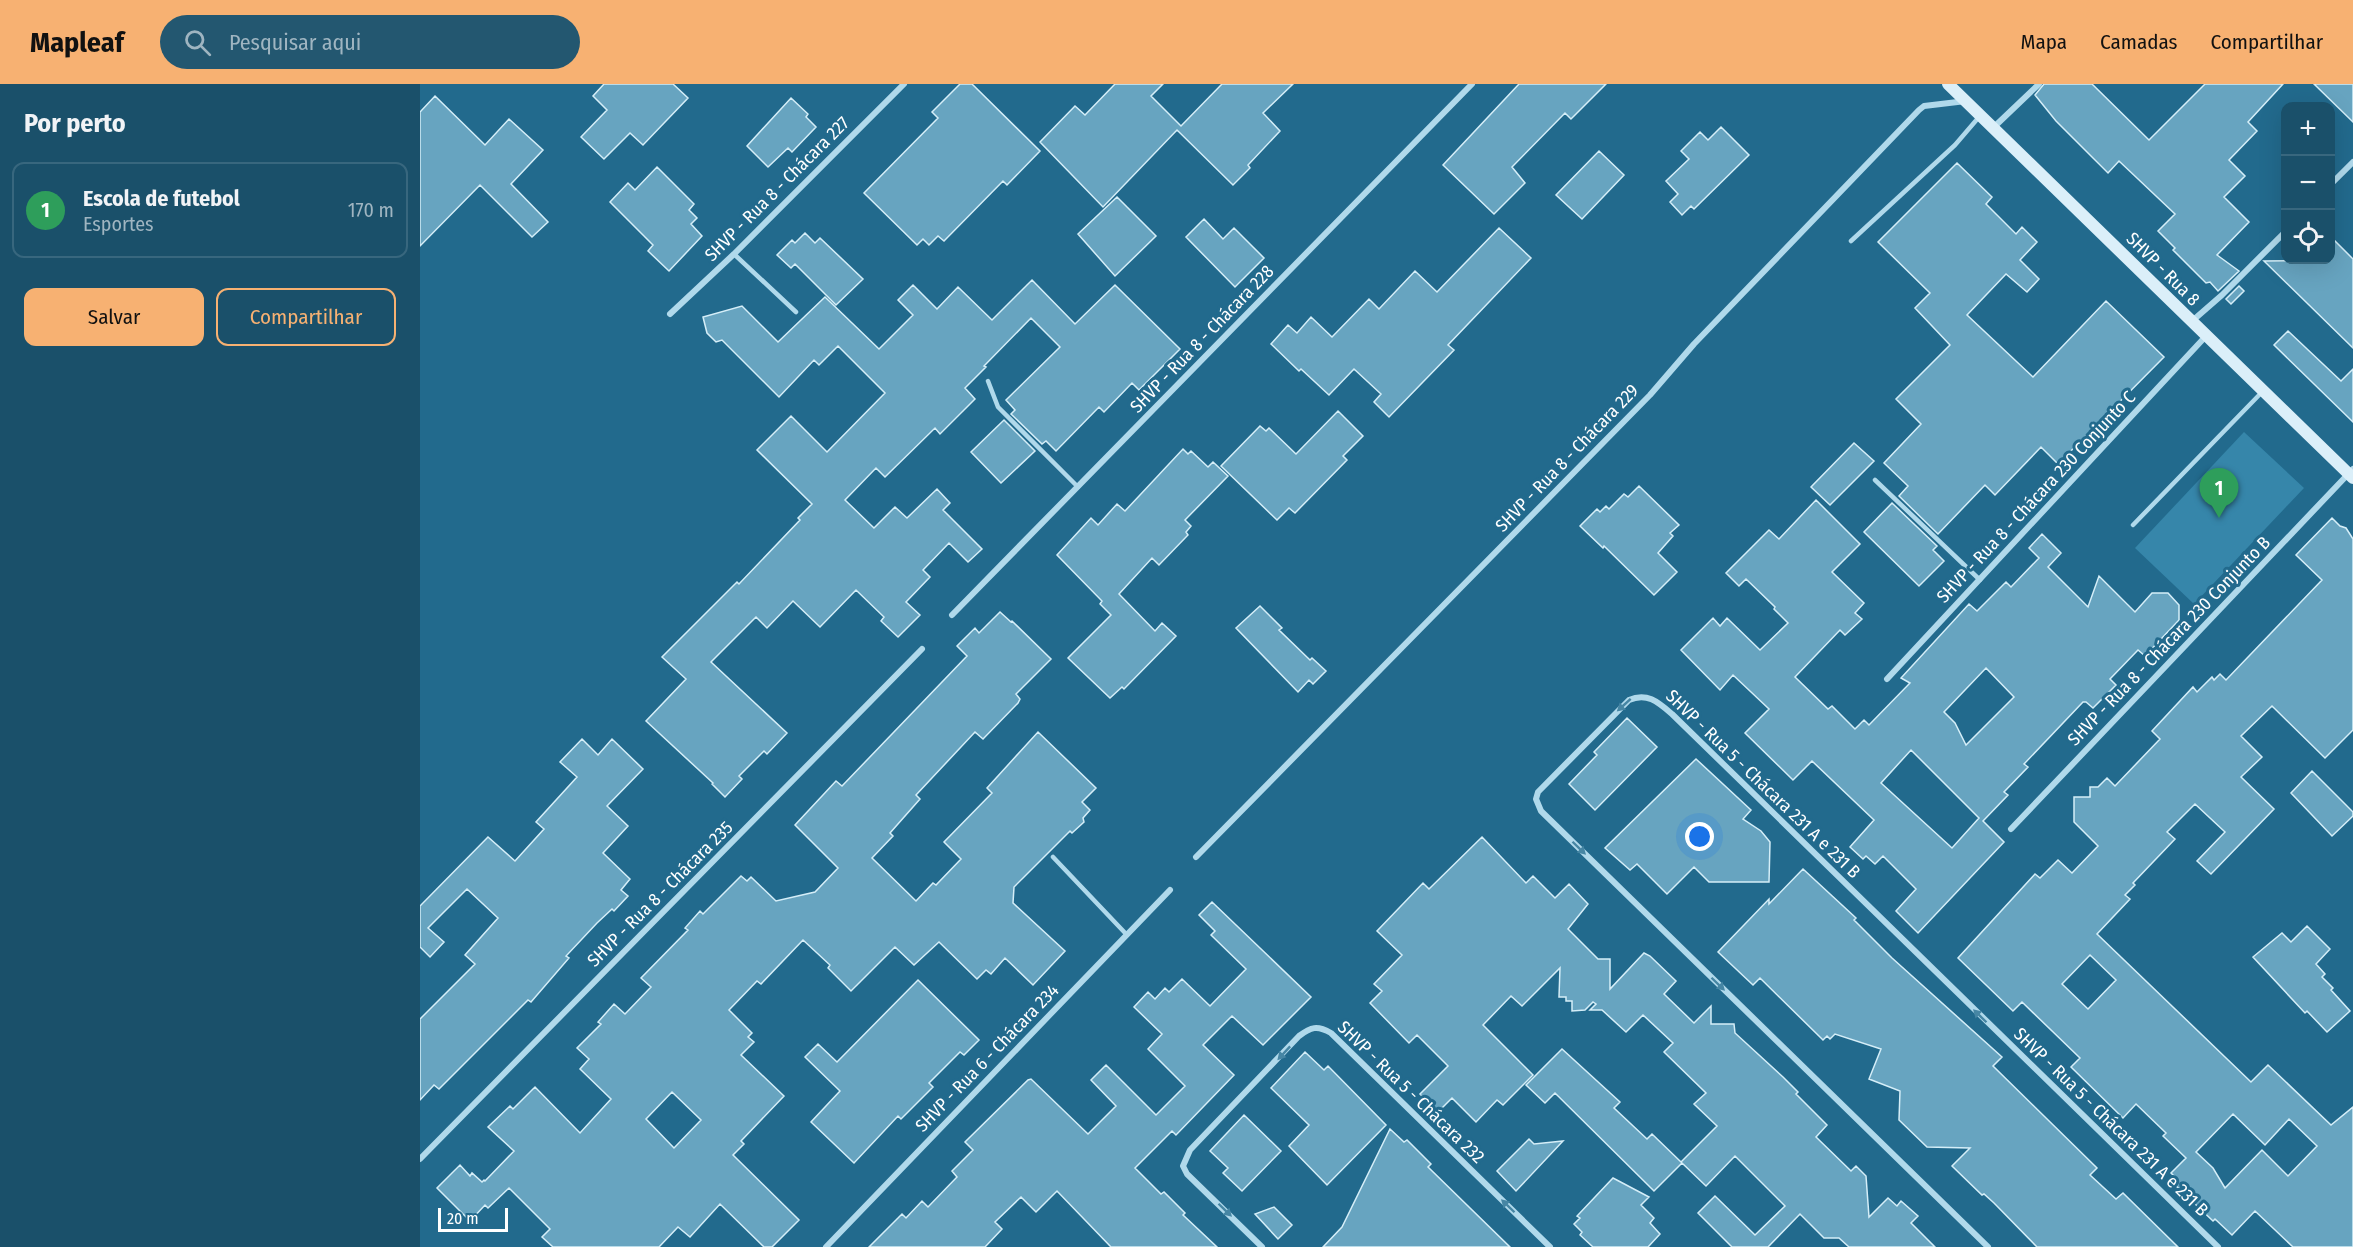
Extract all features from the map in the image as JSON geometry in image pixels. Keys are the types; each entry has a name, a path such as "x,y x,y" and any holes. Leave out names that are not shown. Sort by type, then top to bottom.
{"street":[{"name":"SHVP - Rua 8 - Chácara 227","path":"670,314 734,254 904,84"},
{"name":"SHVP - Rua 8 - Chácara 228","path":"952,615 1472,84"},
{"name":"SHVP - Rua 8","path":"1948,84 2206,336 2352,474"},
{"path":"1994,128 2039,84"},
{"name":"SHVP - Rua 8 - Chácara 229","path":"1196,857 1650,395 1694,344 1924,105 1966,101"},
{"path":"2335,181 2353,162"},
{"path":"2192,322 2223,295 2281,236"},
{"name":"SHVP - Rua 8 - Chácara 230 Conjunto C","path":"1887,679 2206,336"},
{"name":"SHVP - Rua 8 - Chácara 230 Conjunto B","path":"2011,829 2352,474"},
{"name":"SHVP - Rua 8 - Chácara 235","path":"420,1159 922,649"},
{"name":"SHVP - Rua 5 - Chácara 231 A e 231 B","path":"1988,1247 1541,811 1536,799 1538,792 1629,700 1637,696 1646,696 1656,700 1672,714 2218,1247"},
{"name":"SHVP - Rua 6 - Chácara 234","path":"826,1247 1170,890"},
{"name":"SHVP - Rua 5 - Chácara 232","path":"1262,1247 1187,1174 1183,1166 1190,1150 1299,1036 1310,1028 1321,1028 1331,1033 1550,1247"}],"lane":[{"path":"1851,241 1954,145 1981,115"},
{"path":"734,254 796,312"},
{"path":"988,381 998,407 1078,487"},
{"path":"2133,525 2263,391"},
{"path":"1875,480 1980,580"},
{"path":"1053,857 1127,935"}],"shaded area":[{"path":"2244,432 2304,488 2194,604 2135,548"}],"building":[{"path":"604,84 673,84 688,98 643,145 630,133 604,159 581,137 607,110 593,96"},
{"path":"960,84 972,84 1040,151 1007,185 1003,181 944,241 938,236 929,245 923,239 917,245 864,193 938,118 932,112"},
{"path":"1115,84 1163,84 1151,96 1181,126 1222,84 1293,84 1263,113 1280,131 1248,165 1250,168 1233,185 1177,130 1103,207 1040,142 1075,106 1085,115"},
{"path":"1519,84 1606,84 1571,119 1565,113 1512,167 1525,183 1494,214 1443,165"},
{"path":"2044,84 2092,84 2149,140 2205,84 2283,84 2248,122 2257,131 2229,160 2245,176 2224,197 2249,222 2217,255 2239,271 2218,291 2210,282 2206,283 2173,250 2175,248 2158,231 2175,214 2119,161 2108,173 2056,121 2035,95"},
{"path":"2314,84 2353,84 2353,122 2335,102"},
{"path":"435,96 485,145 509,119 543,150 511,184 548,222 532,237 480,185 420,246 420,112"},
{"path":"791,98 808,114 806,117 816,127 792,152 788,148 768,167 747,146"},
{"path":"1721,127 1749,155 1694,209 1691,206 1682,215 1670,202 1678,194 1666,181 1689,159 1681,151 1700,132 1708,140"},
{"path":"1599,151 1624,175 1582,219 1556,195"},
{"path":"1957,163 1992,197 1986,204 2016,234 2022,227 2037,242 2020,260 2039,279 2027,292 2006,274 1967,315 2033,377 2106,301 2164,357 2058,464 2041,447 1995,495 1985,485 1938,534 1899,496 1908,486 1884,463 1921,424 1896,399 1950,345 1915,308 1930,293 1878,242"},
{"path":"657,167 694,204 689,210 697,218 691,224 702,236 669,271 648,251 653,245 610,202 628,183 635,190"},
{"path":"1117,197 1156,236 1115,276 1078,234"},
{"path":"1204,219 1223,239 1234,228 1264,258 1235,287 1186,237"},
{"path":"1499,228 1531,258 1448,345 1454,350 1389,417 1374,402 1381,394 1354,369 1329,395 1271,344 1288,325 1297,333 1311,317 1332,337 1369,299 1379,309 1415,271 1437,292"},
{"path":"805,233 815,243 820,238 863,279 836,305 795,264 791,268 777,255 792,240 795,243"},
{"path":"2335,241 2353,259 2353,348 2264,261 2281,261 2281,264 2335,264"},
{"path":"1032,280 1075,324 1115,285 1180,349 1139,390 1132,383 1104,412 1099,407 1056,451 1046,441 1042,444 1011,414 1015,410 1006,400 1060,347 1031,318 965,388 975,399 940,434 935,428 885,477 876,468 845,500 874,528 895,507 907,518 937,489 950,503 943,510 982,549 968,562 949,543 923,570 930,577 906,602 920,615 898,637 881,621 884,617 856,590 820,627 793,601 767,628 756,617 711,662 787,733 767,754 764,751 739,776 742,779 725,797 646,721 686,679 662,657 737,582 739,584 800,520 798,518 812,504 757,450 791,416 827,452 885,393 838,346 819,365 814,360 779,397 722,340 716,342 707,333 703,317 742,306 778,342 825,297 879,349 913,315 898,300 913,285 937,309 958,287 992,320"},
{"path":"2239,286 2244,291 2231,304 2226,299"},
{"path":"2288,331 2341,381 2353,369 2353,422 2274,345"},
{"path":"1338,411 1363,436 1343,456 1347,460 1295,513 1289,508 1277,520 1221,466 1260,426 1266,431 1269,428 1296,454"},
{"path":"1004,420 1035,451 1001,483 971,452"},
{"path":"1854,443 1874,461 1830,505 1811,487"},
{"path":"1183,449 1188,454 1191,451 1208,467 1213,462 1228,476 1185,520 1191,526 1186,532 1188,535 1159,565 1152,558 1119,594 1155,631 1162,623 1176,636 1124,689 1122,687 1110,698 1068,658 1111,615 1100,604 1102,601 1057,555 1091,518 1098,525 1117,504 1125,511"},
{"path":"1639,486 1679,525 1670,533 1673,536 1658,553 1677,572 1654,595 1580,526 1597,509 1600,512 1606,506 1609,509 1624,494 1628,497"},
{"path":"1816,500 1860,544 1832,572 1864,603 1855,613 1862,619 1845,635 1840,630 1795,677 1828,709 1832,706 1855,729 1864,720 1869,725 1910,683 1901,678 1969,604 1977,611 2006,582 2011,587 2039,558 2029,548 2042,534 2061,553 2048,567 2088,607 2099,576 2135,612 2152,593 2168,593 2179,605 2179,620 2145,656 2138,650 2110,679 2116,685 2093,708 2083,702 2024,764 2028,767 2004,792 2008,795 1983,821 2004,842 1918,933 1896,911 1916,889 1883,856 1875,864 1866,856 1863,859 1850,847 1874,820 1812,761 1793,780 1745,733 1769,709 1733,675 1720,690 1681,650 1713,618 1720,626 1727,618 1760,650 1788,623 1746,579 1739,586 1726,573 1769,530 1779,539","holes":["1986,668 2014,697 1966,745 1955,723 1944,712","1911,750 1979,818 1952,848 1881,783"]},
{"path":"1892,503 1937,546 1933,550 1944,561 1919,586 1864,532"},
{"path":"2332,518 2340,526 2346,528 2353,539 2353,730 2325,758 2272,706 2241,736 2262,757 2241,777 2274,809 2211,874 2197,861 2225,832 2195,804 2167,832 2175,839 2133,883 2135,885 2125,895 2130,899 2097,934 2251,1082 2268,1065 2331,1125 2353,1107 2353,1247 2293,1247 2255,1211 2232,1235 2215,1219 2213,1221 2174,1184 2178,1180 2171,1173 2186,1158 2163,1136 2166,1133 2136,1104 2123,1118 2071,1067 2080,1058 2022,1002 2013,1011 1958,958 2035,874 2040,878 2058,860 2072,873 2098,846 2074,822 2074,797 2090,797 2090,787 2098,787 2107,778 2115,786 2160,739 2152,731 2193,687 2197,692 2212,677 2214,680 2220,674 2226,680 2322,580 2296,555","holes":["2090,955 2116,980 2088,1009 2062,984","2233,1114 2265,1145 2289,1119 2317,1146 2288,1176 2262,1150 2225,1188 2213,1168 2196,1152"]},
{"path":"1260,606 1282,628 1279,630 1310,660 1312,658 1326,671 1313,684 1309,680 1298,692 1236,628"},
{"path":"1000,612 1051,659 1016,694 1020,699 1018,703 983,739 975,732 916,795 920,799 890,833 893,836 872,858 916,901 933,883 936,885 961,859 944,842 992,793 987,788 1038,732 1096,788 1082,802 1090,810 1083,818 1084,822 1072,833 1070,831 1014,887 1013,903 1065,951 1033,985 1005,958 991,974 986,970 977,979 939,942 914,965 895,947 851,991 828,968 830,965 803,940 761,984 757,981 729,1010 752,1033 748,1037 754,1042 741,1055 784,1096 741,1141 744,1144 733,1155 799,1220 772,1247 764,1247 720,1204 690,1237 678,1227 659,1247 553,1247 542,1237 550,1229 509,1188 488,1208 485,1205 470,1221 437,1188 460,1165 470,1176 472,1173 482,1182 485,1181 514,1151 488,1127 510,1106 513,1109 535,1087 580,1133 611,1099 580,1069 589,1059 577,1048 601,1024 598,1022 614,1004 625,1014 651,987 641,978 688,930 685,928 700,911 703,914 741,876 747,881 751,877 776,901 815,892 838,868 795,825 836,781 842,786 967,656 957,646 975,628 979,633","holes":["672,1092 701,1120 674,1148 646,1119"]},
{"path":"1627,718 1657,747 1595,810 1569,784 1597,755 1594,752"},
{"path":"582,739 598,755 612,739 643,769 607,806 628,826 603,853 630,879 621,890 628,896 614,911 612,909 597,923 566,956 569,958 531,1002 528,1000 439,1089 434,1085 420,1100 420,1019 475,964 465,955 498,918 467,889 428,928 444,942 430,957 420,947 420,906 488,837 515,861 544,829 536,822 577,777 560,762"},
{"path":"1696,759 1751,810 1743,819 1761,831 1770,842 1769,882 1709,882 1694,867 1667,894 1637,864 1630,870 1605,848"},
{"path":"2312,771 2353,812 2353,816 2332,836 2291,793"},
{"path":"1482,837 1526,883 1533,876 1555,898 1569,884 1588,904 1568,929 1598,959 1610,959 1610,989 1644,953 1676,981 1664,994 1694,1023 1711,1006 1711,1024 1734,1024 1735,1033 1798,1092 1796,1094 1827,1125 1816,1137 1851,1171 1856,1166 1866,1176 1869,1217 1888,1198 1897,1206 1901,1201 1918,1216 1911,1223 1935,1247 1849,1247 1839,1238 1824,1238 1800,1214 1768,1247 1732,1247 1698,1213 1715,1196 1755,1235 1785,1206 1735,1156 1706,1186 1682,1163 1654,1191 1555,1093 1545,1103 1526,1085 1562,1049 1620,1102 1614,1108 1647,1139 1652,1134 1681,1162 1717,1126 1694,1104 1706,1093 1664,1052 1673,1043 1643,1015 1626,1032 1602,1010 1590,1010 1596,1004 1593,1002 1585,1010 1572,1011 1572,1001 1566,1001 1566,997 1559,997 1560,968 1522,1006 1511,996 1483,1025 1533,1075 1503,1105 1497,1100 1476,1122 1452,1098 1438,1112 1420,1094 1448,1066 1417,1035 1409,1043 1370,1003 1382,991 1374,984 1402,955 1377,931 1423,883 1429,889"},
{"path":"1803,869 1856,918 1854,920 1892,958 2002,1057 1993,1066 2097,1168 2090,1175 2116,1199 2123,1193 2178,1247 2037,1247 1994,1203 1984,1194 1982,1195 1952,1166 1970,1148 1927,1147 1899,1120 1900,1091 1869,1079 1881,1049 1835,1034 1830,1039 1827,1036 1823,1040 1760,978 1753,985 1718,952 1769,899 1769,904"},
{"path":"1212,902 1311,997 1263,1045 1232,1016 1203,1045 1234,1075 1176,1135 1172,1131 1135,1168 1161,1194 1164,1192 1185,1213 1183,1215 1217,1247 1111,1247 1057,1191 1036,1212 1021,1197 995,1222 1002,1229 985,1247 869,1247 902,1214 906,1218 922,1201 928,1207 957,1177 952,1171 973,1150 965,1142 1028,1080 1031,1079 1088,1134 1116,1106 1091,1080 1106,1065 1156,1115 1185,1086 1148,1049 1162,1034 1134,1007 1148,992 1155,999 1165,988 1169,992 1182,979 1210,1006 1246,969 1211,935 1215,931 1199,915"},
{"path":"2307,926 2330,949 2316,964 2325,974 2322,977 2333,988 2331,990 2350,1011 2327,1032 2307,1011 2305,1013 2253,957 2282,933 2291,942"},
{"path":"918,980 979,1040 964,1055 960,1052 929,1083 933,1087 901,1119 898,1116 854,1163 811,1122 840,1091 805,1057 818,1044 837,1062"},
{"path":"1305,1052 1324,1070 1328,1066 1386,1125 1327,1185 1289,1146 1309,1125 1271,1088"},
{"path":"1244,1115 1281,1151 1242,1191 1223,1173 1228,1168 1210,1151"},
{"path":"1390,1129 1404,1142 1407,1140 1431,1164 1428,1167 1510,1247 1323,1247 1342,1227"},
{"path":"1529,1139 1534,1144 1563,1141 1516,1191 1497,1171"},
{"path":"1613,1178 1649,1197 1641,1205 1654,1218 1650,1223 1660,1234 1648,1247 1593,1247 1580,1235 1582,1232 1574,1224 1580,1218 1577,1216"},
{"path":"1274,1207 1292,1225 1278,1239 1255,1214"}],"place":[{"name":"Escola de futebol","path":"2219,518"}]}
